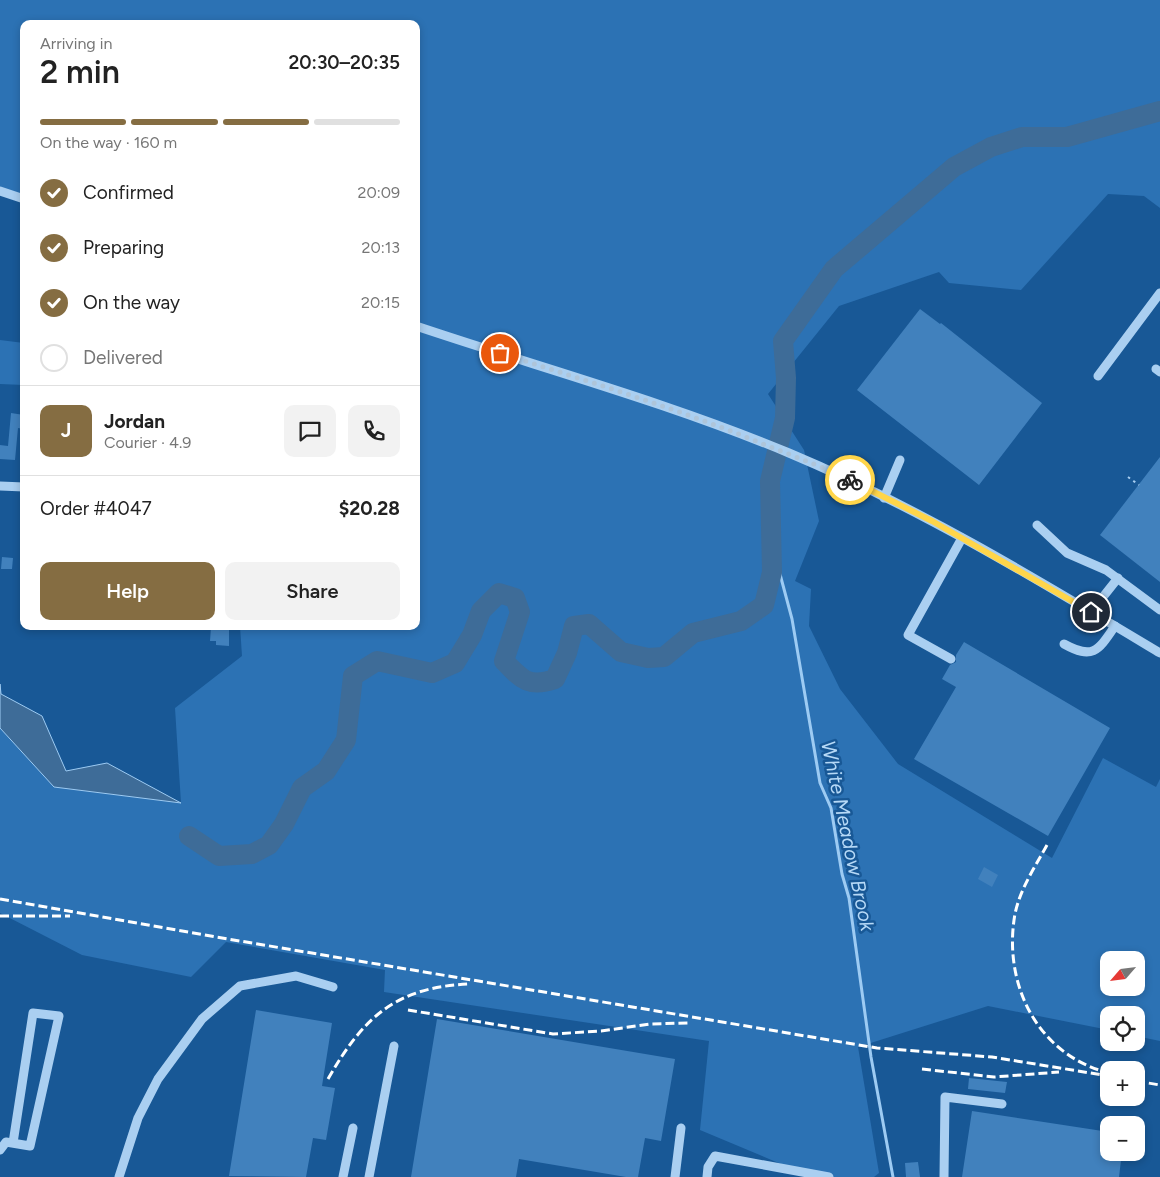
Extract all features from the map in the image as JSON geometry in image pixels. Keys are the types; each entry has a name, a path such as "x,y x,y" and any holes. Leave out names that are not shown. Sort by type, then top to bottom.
{"street":[{"path":"0,191 20,198"},
{"path":"1098,376 1160,293"},
{"path":"420,327 616,388 789,453 884,498 962,538 1160,653"},
{"path":"884,498 900,460"},
{"path":"0,486 20,487"},
{"path":"1037,525 1057,546 1118,578 1160,610"},
{"path":"951,659 908,635 962,538"},
{"path":"1091,612 1118,578"},
{"path":"1064,644 1080,653 1094,652 1103,644 1115,626"},
{"path":"119,1177 138,1118 158,1079 202,1019 240,986 296,976 333,987"},
{"path":"0,1150 6,1141 34,1013 59,1016 30,1146 6,1141"},
{"path":"369,1177 394,1046"},
{"path":"944,1177 945,1097 1002,1104"},
{"path":"343,1177 354,1128"},
{"path":"675,1177 681,1128"},
{"path":"707,1177 708,1167 715,1156 829,1177"}],"path":[{"path":"1128,477 1139,485"}],"shaded area":[{"path":"0,0 1160,0 1160,208 1144,196 1108,194 1021,290 949,283 939,272 839,306 768,394 804,450 819,521 795,581 811,589 809,626 840,689 898,764 1052,858 1103,758 1156,787 1160,779 1160,1041 1145,1038 1145,1006 1100,1006 1100,1028 988,1006 858,1047 879,1173 874,1177 812,1177 700,1130 709,1041 384,992 385,970 226,942 191,977 82,955 0,913 0,728 54,787 181,803 175,708 242,656 240,630 420,630 420,20 20,20 20,199 0,192"},
{"path":"0,340 20,342 20,385 0,384"},
{"path":"0,684 1,694 42,716 66,771 107,763 181,803 54,787 0,728"}],"building":[{"path":"920,309 941,323 1042,403 979,485 857,390"},
{"path":"11,413 20,414 20,428 18,428 15,460 0,459 0,445 8,446"},
{"path":"1160,457 1160,582 1100,535"},
{"path":"2,557 13,558 12,569 1,569"},
{"path":"211,630 229,630 229,646 216,645 216,641 210,641"},
{"path":"964,642 1110,728 1048,836 914,759 956,687 942,679 950,665 956,662 956,655"},
{"path":"984,867 998,875 992,887 978,879"},
{"path":"256,1010 332,1023 322,1086 335,1088 326,1140 313,1138 306,1177 229,1176"},
{"path":"437,1019 675,1059 661,1141 645,1138 638,1177 626,1177 519,1159 516,1177 411,1177"},
{"path":"969,1078 1007,1082 1005,1093 968,1089"},
{"path":"972,1111 1100,1131 1100,1161 1121,1161 1119,1177 962,1177"},
{"path":"918,1162 920,1177 906,1177 905,1163"}],"waterway":[{"path":"189,836 219,856 252,854 269,845 284,824 302,788 326,771 346,740 353,676 377,661 432,673 455,663 472,635 481,611 499,593 515,598 520,612 504,661 521,677 539,683 555,679 567,653 574,626 589,624 621,652 648,658 664,657 693,633 741,621 764,605 772,572 770,481 785,418 786,378 783,341 834,269 954,167 991,147 1022,137 1067,137 1160,111"},
{"name":"White Meadow Brook","path":"769,533 792,619 820,783 831,808 842,874 849,898 871,1057 893,1177"}],"railway":[{"path":"1047,845 1024,887 1015,914 1014,963 1019,987 1028,1009 1041,1029 1058,1047 1078,1061 1100,1070"},
{"path":"0,899 877,1048 992,1057 1100,1075"},
{"path":"0,916 70,916"},
{"path":"328,1079 354,1039 368,1023 384,1010 401,999 421,992 443,986 469,984"},
{"path":"408,1010 553,1034 601,1031 650,1024 688,1023"},
{"path":"922,1069 994,1077 1059,1072"},
{"path":"1145,1082 1160,1085"}],"way so far":[{"path":"500,353 616,388 789,453 850,480"}],"route":[{"path":"850,480 932,521 1091,612"}]}
